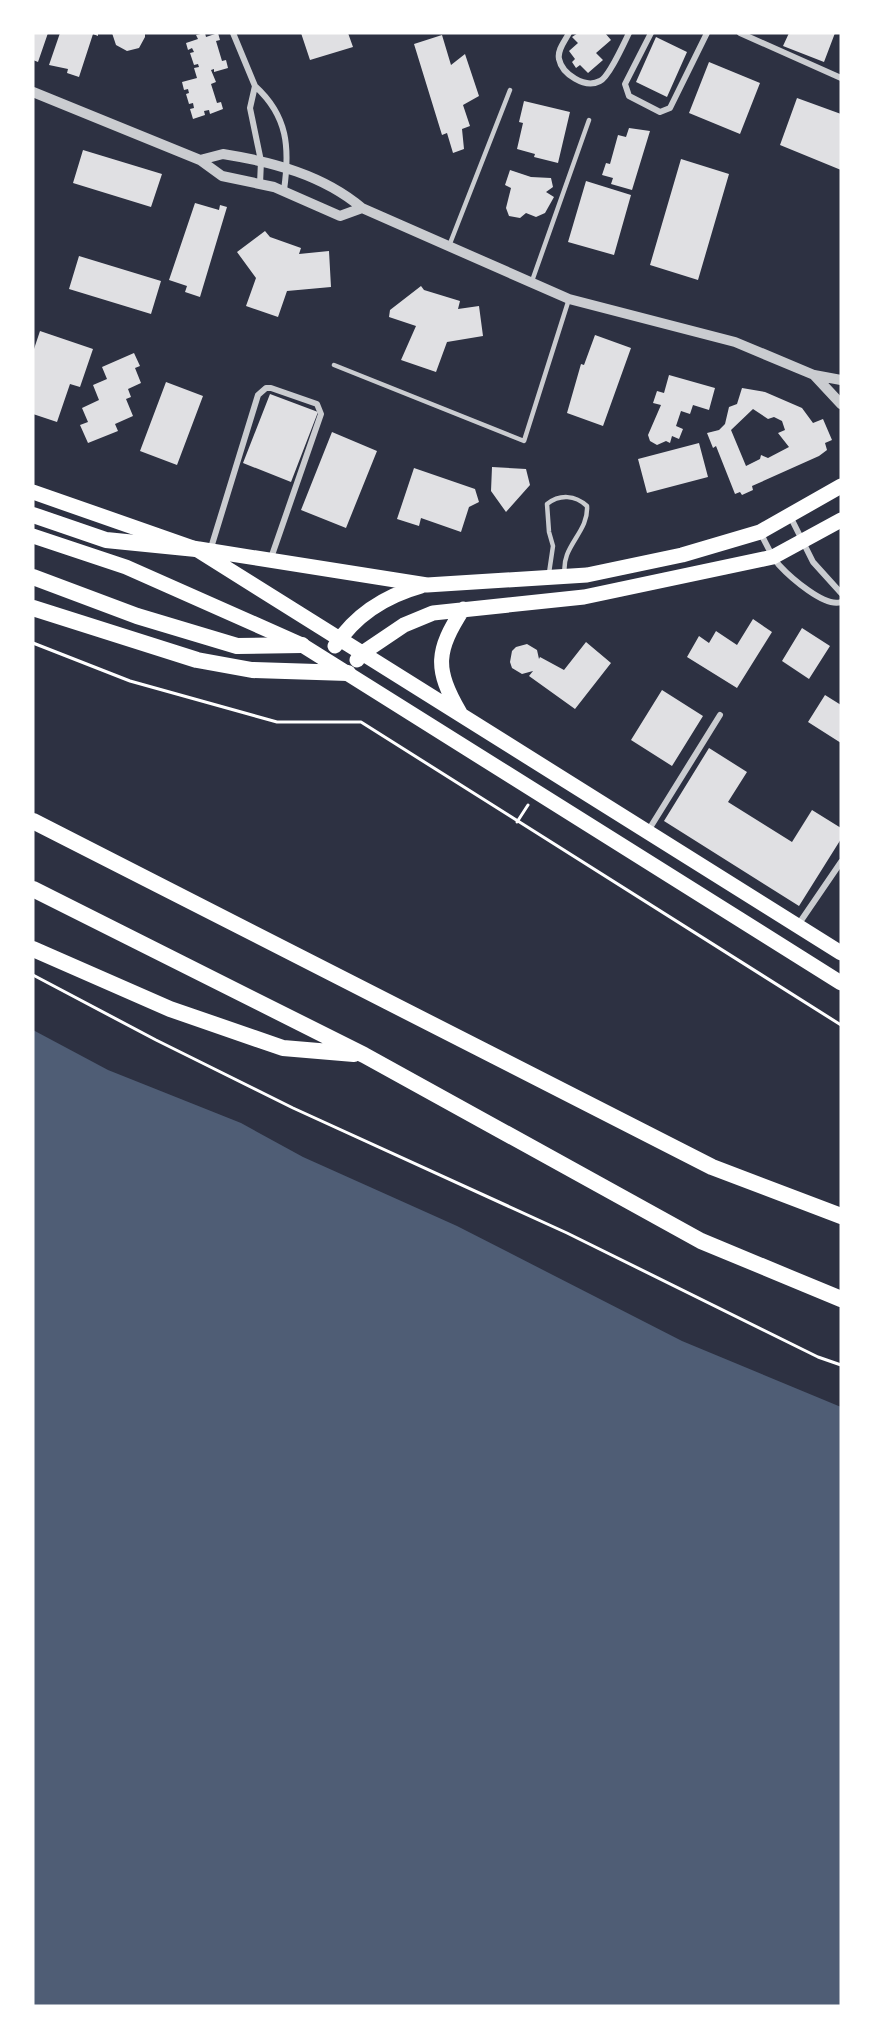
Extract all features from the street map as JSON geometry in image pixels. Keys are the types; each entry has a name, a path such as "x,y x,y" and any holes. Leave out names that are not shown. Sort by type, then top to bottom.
{"highway":[{"path":"33,515 106,540 203,550"},
{"path":"33,577 137,616 237,646 302,645"},
{"path":"33,608 197,660 252,670 348,673"},
{"path":"33,821 712,1167 841,1216"},
{"path":"33,889 364,1055 701,1241 841,1299"},
{"path":"33,948 170,1010 283,1048 364,1055"}],"main road":[{"path":"326,660 339,640 372,607 393,594 427,585 565,577 682,555 760,532 841,486"},
{"path":"33,492 203,550 427,585"},
{"path":"348,673 362,654 404,625 433,613 584,597 773,557 841,520"},
{"path":"33,536 126,567 302,645 841,983"},
{"path":"203,550 339,640 841,952"},
{"path":"642,564 647,584"},
{"path":"462,716 447,690 441,673 440,658 443,643 464,609"}],"street":[{"path":"233,33 255,86 271,101 282,128 289,150 284,190"},
{"path":"569,33 558,57 568,74 585,83 593,83 604,78 629,33"},
{"path":"651,33 625,84 629,96 660,112 670,108 708,33"},
{"path":"740,33 841,78"},
{"path":"255,86 250,108 261,161 260,184"},
{"path":"33,92 200,160 222,176 284,190 340,216 362,208"},
{"path":"200,160 224,153 287,168 342,191 362,208 569,299 735,342 814,375 841,380"},
{"path":"814,375 841,404"},
{"path":"203,550 258,395 266,388 271,388 317,404 321,414 270,560"},
{"path":"789,515 813,562 841,593"},
{"path":"760,532 777,564 815,595 828,602 841,602"},
{"path":"647,832 720,715"},
{"path":"798,926 841,862"}],"lane":[{"path":"449,246 510,90"},
{"path":"532,281 589,120"},
{"path":"334,365 525,441 569,299"},
{"path":"548,578 553,546 549,532 547,504 555,497 566,496 580,499 587,506 588,518 569,546 564,567 565,577"}],"path":[{"path":"33,643 130,681 277,722 361,722 841,1025"},
{"path":"33,975 283,1102 423,1169 567,1233 818,1357 841,1365"}],"water":[{"path":"33,1030 108,1070 241,1123 303,1157 457,1226 682,1341 841,1407 841,2006 33,2006"}],"building":[{"path":"33,33 48,33 38,62 33,60"},
{"path":"60,33 98,33 98,36 93,34 79,77 67,73 68,69 49,65"},
{"path":"112,33 145,33 145,37 139,48 127,51 116,45"},
{"path":"205,33 206,37 218,33 220,40 216,41 222,61 226,60 228,68 214,72 214,69 211,70 216,82 211,84 217,103 221,102 223,109 210,114 209,110 204,111 205,115 193,119 190,109 194,108 193,103 189,104 186,94 189,93 188,89 184,90 182,82 197,78 194,68 199,67 198,64 194,65 190,53 194,52 192,48 188,50 186,43 198,39 196,35"},
{"path":"301,33 348,33 353,47 310,60"},
{"path":"578,33 605,33 611,40 596,53 603,60 588,73 580,65 576,68 572,62 575,59 569,51 578,43 572,37"},
{"path":"789,33 835,33 824,62 783,46"},
{"path":"442,35 451,65 465,54 479,96 463,105 470,126 462,129 464,149 453,153 447,133 442,135 414,44"},
{"path":"656,37 687,52 667,97 636,82"},
{"path":"709,62 760,83 740,134 689,113"},
{"path":"797,98 841,114 841,170 780,145"},
{"path":"524,101 570,112 558,163 534,157 535,154 517,149 523,123 519,122"},
{"path":"629,128 650,131 632,190 611,184 613,178 602,175 606,163 610,164 618,135 626,137"},
{"path":"83,150 162,174 151,207 73,183"},
{"path":"681,159 729,174 698,280 650,265"},
{"path":"510,170 531,177 551,178 553,187 546,192 554,197 545,213 536,217 526,213 520,218 509,216 506,208 511,188 505,185"},
{"path":"586,181 631,195 614,255 568,242"},
{"path":"195,203 219,210 220,205 227,207 200,297 185,292 187,286 169,280"},
{"path":"265,231 270,237 301,248 299,254 329,251 331,287 287,291 278,317 246,306 256,278 237,252"},
{"path":"79,256 161,281 151,314 69,289"},
{"path":"421,286 424,290 460,301 458,309 479,306 483,336 447,342 436,372 401,360 416,326 389,317 390,310"},
{"path":"40,331 93,349 80,387 70,384 57,422 33,414 33,352"},
{"path":"595,335 631,348 603,426 567,413 581,364 584,365"},
{"path":"134,353 140,366 135,368 141,383 128,389 131,397 126,399 133,416 115,424 118,431 88,443 80,425 88,422 82,408 99,400 93,385 107,379 102,367"},
{"path":"669,375 715,388 709,410 693,405 690,414 681,411 676,426 683,429 679,439 672,436 670,443 666,441 657,445 650,441 648,435 661,405 653,403 657,391 664,393"},
{"path":"166,382 203,396 177,465 140,451"},
{"path":"742,388 765,392 802,408 813,423 823,419 832,440 825,443 827,450 819,456 752,486 753,490 742,495 740,492 735,494 716,446 713,448 707,433 719,430 725,424 729,407 737,404","holes":["753,409 768,419 774,417 782,421 785,430 778,433 789,447 768,458 761,455 760,459 746,466 731,430"]},
{"path":"270,394 318,412 291,482 243,463"},
{"path":"332,432 377,451 346,528 301,510"},
{"path":"699,443 708,477 647,493 638,459"},
{"path":"492,467 526,469 530,485 506,512 491,491"},
{"path":"414,468 475,489 479,502 469,507 461,532 421,518 419,526 397,519"},
{"path":"753,619 772,632 737,688 687,657 699,636 709,643 716,631 737,645"},
{"path":"802,628 830,646 809,679 782,661"},
{"path":"586,642 611,663 575,709 529,676 533,671 522,674 512,668 510,662 512,651 516,647 527,644 537,650 539,659 540,657 564,670"},
{"path":"662,690 703,716 672,766 631,740"},
{"path":"825,695 841,705 841,743 808,722"},
{"path":"709,748 747,772 728,802 792,842 812,810 841,828 841,839 799,906 664,821"}]}
